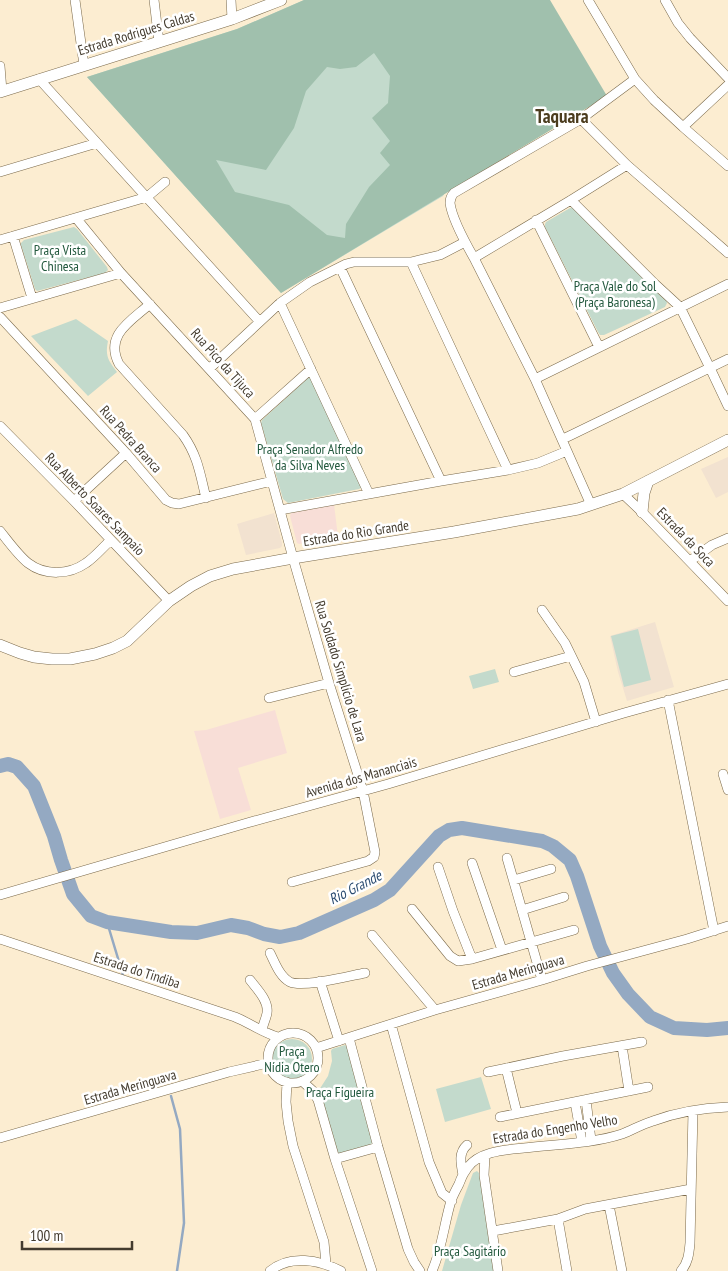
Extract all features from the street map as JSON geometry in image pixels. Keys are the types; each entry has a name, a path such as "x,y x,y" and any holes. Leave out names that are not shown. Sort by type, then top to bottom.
{"main road":[{"name":"Estrada Rodrigues Caldas","path":"1,91 232,19 280,0"},
{"name":"Estrada do Rio Grande","path":"0,645 20,653 52,659 70,659 95,654 127,641 169,601 210,576 233,569 293,558 454,532 578,509 622,494 728,440"},
{"path":"642,512 644,493 648,482"}],"street":[{"path":"75,0 84,65"},
{"path":"154,0 159,42"},
{"path":"230,0 232,19"},
{"path":"588,0 635,79 654,100 728,166"},
{"path":"665,0 678,23 690,38 728,78"},
{"path":"0,66 1,91"},
{"path":"39,79 259,321"},
{"path":"590,505 563,439 535,379 465,242 450,201 454,193 581,119 635,79"},
{"path":"683,127 728,85"},
{"path":"581,119 627,165 728,253"},
{"path":"0,172 97,143"},
{"path":"474,258 627,165"},
{"path":"0,240 146,197 165,182"},
{"path":"571,200 680,308 728,406"},
{"name":"Rua Pico da Tijuca","path":"76,218 121,273 255,419 293,558"},
{"path":"536,220 599,347"},
{"path":"13,236 32,298"},
{"path":"209,369 280,303 310,282 346,264 354,262 410,262 440,255 465,242"},
{"path":"410,262 508,470"},
{"path":"340,267 441,481"},
{"path":"0,308 121,273"},
{"path":"535,379 728,284"},
{"path":"280,303 369,494"},
{"path":"150,304 118,332 114,342 115,356 119,364 191,446 196,457 206,498"},
{"name":"Rua Pedra Branca","path":"0,317 126,453 166,500 179,504 272,481"},
{"path":"563,439 728,359"},
{"path":"255,419 311,369"},
{"name":"Rua Alberto Soares Sampaio","path":"0,426 169,601"},
{"path":"280,510 508,470 538,463 567,451"},
{"path":"74,501 126,453"},
{"name":"Estrada da Soca","path":"622,494 728,600"},
{"path":"0,531 27,562 36,568 54,572 68,571 87,563 111,540"},
{"path":"690,561 712,545 728,538"},
{"name":"Rua Soldado Simplício de Lara","path":"292,882 368,861 374,857 375,852 363,791 293,558"},
{"path":"542,610 565,643 584,682 596,722"},
{"path":"514,672 571,656"},
{"path":"269,698 329,683"},
{"name":"Avenida dos Mananciais","path":"0,895 728,684"},
{"path":"668,700 714,931"},
{"path":"723,774 728,790"},
{"path":"508,858 542,980"},
{"path":"472,863 502,950"},
{"path":"438,867 472,958"},
{"path":"514,880 551,870"},
{"path":"522,910 564,897"},
{"path":"412,909 450,956 462,961 574,930"},
{"name":"Estrada Meringuava","path":"316,1048 435,1010 587,966 686,940 728,926"},
{"path":"372,935 435,1010"},
{"name":"Estrada do Tindiba","path":"0,939 235,1017 278,1037"},
{"path":"270,953 284,978 300,984 365,972"},
{"path":"250,980 264,999 267,1007 263,1030 271,1045"},
{"path":"320,981 339,1040"},
{"path":"391,1024 430,1162 442,1192 447,1218"},
{"path":"287,1033 296,1033 304,1035 312,1041 318,1058 316,1068 310,1076 294,1083 278,1078 272,1072 268,1063 268,1057 271,1045 278,1037 287,1033"},
{"path":"349,1038 408,1249 420,1271"},
{"path":"488,1072 642,1042"},
{"path":"622,1046 628,1091"},
{"name":"Estrada Meringuava","path":"0,1138 228,1072 268,1063"},
{"path":"506,1068 517,1113"},
{"path":"302,1081 316,1095 369,1269"},
{"path":"287,1082 286,1102 293,1146 324,1242 326,1264"},
{"path":"500,1116 648,1087"},
{"path":"586,1100 587,1141"},
{"path":"575,1102 587,1141"},
{"name":"Estrada do Engenho Velho","path":"432,1271 452,1201 467,1167 474,1161 485,1155 506,1150 587,1141 622,1133 670,1115 728,1107"},
{"path":"681,1271 688,1257 690,1243 693,1111"},
{"path":"463,1175 460,1153 467,1145"},
{"path":"335,1159 378,1147"},
{"path":"485,1155 484,1175 498,1271"},
{"path":"474,1161 484,1175"},
{"path":"493,1231 558,1219 586,1209 691,1189"},
{"path":"442,1192 452,1201"},
{"path":"609,1205 622,1271"},
{"path":"558,1219 567,1271"},
{"path":"270,1271 290,1260 326,1264 341,1271"}],"shaded area":[{"path":"728,457 728,492 716,498 701,469"},
{"path":"334,504 338,537 297,543 290,516 291,513"},
{"path":"274,513 282,546 246,555 237,524"},
{"path":"655,622 674,687 627,701 610,636"},
{"path":"275,710 287,753 238,768 251,810 220,819 194,731 206,730"}],"green space":[{"path":"304,0 550,0 443,196 281,293 87,77 237,29"},
{"path":"304,0 550,0 607,96 281,293 87,77 237,29","holes":["374,53 390,76 388,103 372,118 390,141 380,153 390,165 369,187 346,224 345,238 327,235 289,205 235,192 216,160 266,170 294,128 306,91 327,67 340,69 356,67"]},
{"name":"Praça Vale do Sol (Praça Baronesa)","path":"574,207 666,299 665,307 604,335 600,335 545,227 546,222"},
{"name":"Praça Vista Chinesa","path":"74,227 108,270 105,273 37,291 21,243 24,240"},
{"path":"76,319 108,341 108,358 117,372 88,396 31,336"},
{"name":"Praça Senador Alfredo da Silva Neves","path":"309,377 312,377 362,487 288,503 283,499 261,423"},
{"path":"638,629 651,680 624,687 611,636"},
{"path":"495,669 499,682 473,689 469,676"},
{"name":"Praça Nídia Otero","path":"292,1039 306,1045 312,1059 306,1073 292,1079 278,1073 272,1059 278,1045"},
{"name":"Praça Figueira","path":"345,1045 348,1047 373,1139 369,1147 339,1154 319,1090 328,1076 332,1061 332,1049"},
{"path":"481,1077 491,1109 445,1122 436,1089"},
{"name":"Praça Sagitário","path":"477,1171 479,1173 494,1271 442,1271 461,1205 473,1173"}],"waterway":[{"name":"Rio Grande","path":"0,766 8,764 17,767 34,786 54,836 73,894 91,916 107,922 171,932 197,933 231,925 280,937 299,933 374,900 390,890 439,836 449,830 462,828 542,841 553,846 570,860 600,946 613,973 628,994 650,1017 674,1028 707,1030 728,1028"},
{"path":"107,922 123,975"},
{"path":"171,1096 180,1129 184,1223 177,1271"}],"district":[{"name":"Taquara","path":"562,116"}]}
